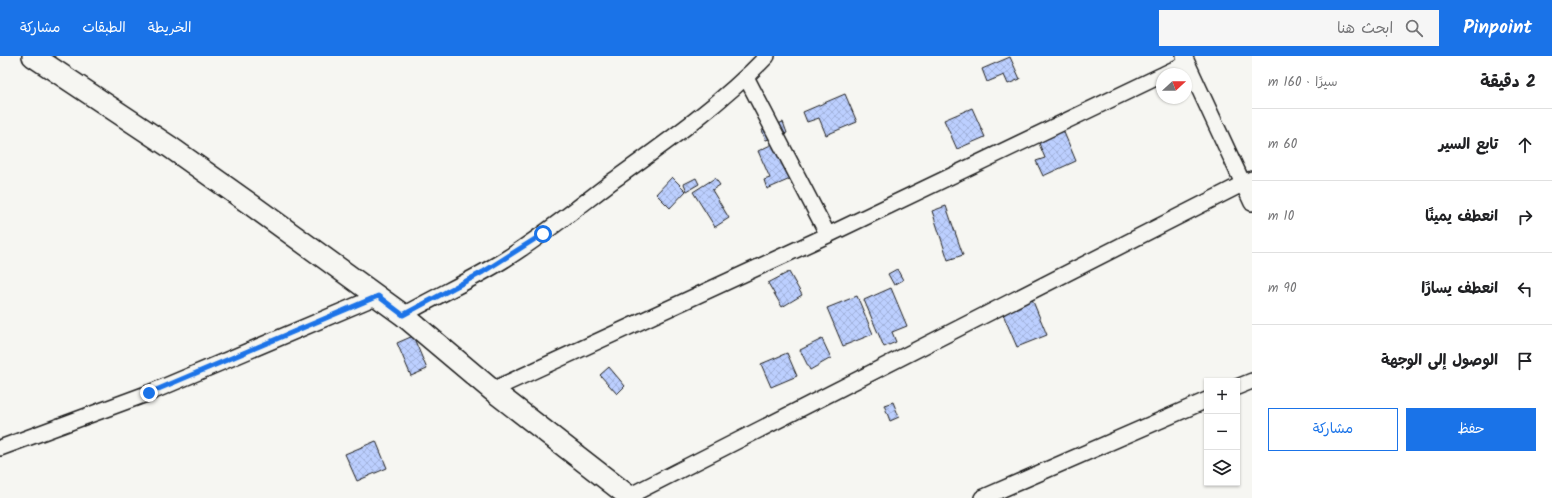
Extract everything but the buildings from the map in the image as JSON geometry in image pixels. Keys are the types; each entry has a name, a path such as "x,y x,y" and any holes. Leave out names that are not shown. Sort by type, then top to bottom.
{"street":[{"path":"33,56 170,147 378,296 403,315 492,390 628,497 1248,181"},
{"path":"403,315 497,264 543,234 640,163 746,77 766,56"},
{"path":"1172,68 1186,59 1248,181 1252,203"},
{"path":"746,77 828,234"},
{"path":"492,390 828,234 1156,77"},
{"path":"0,448 149,393 378,296"},
{"path":"1240,386 1252,381"},
{"path":"982,498 1204,401"}],"route":[{"path":"149,393 378,296 403,315 504,260 543,234"}]}
